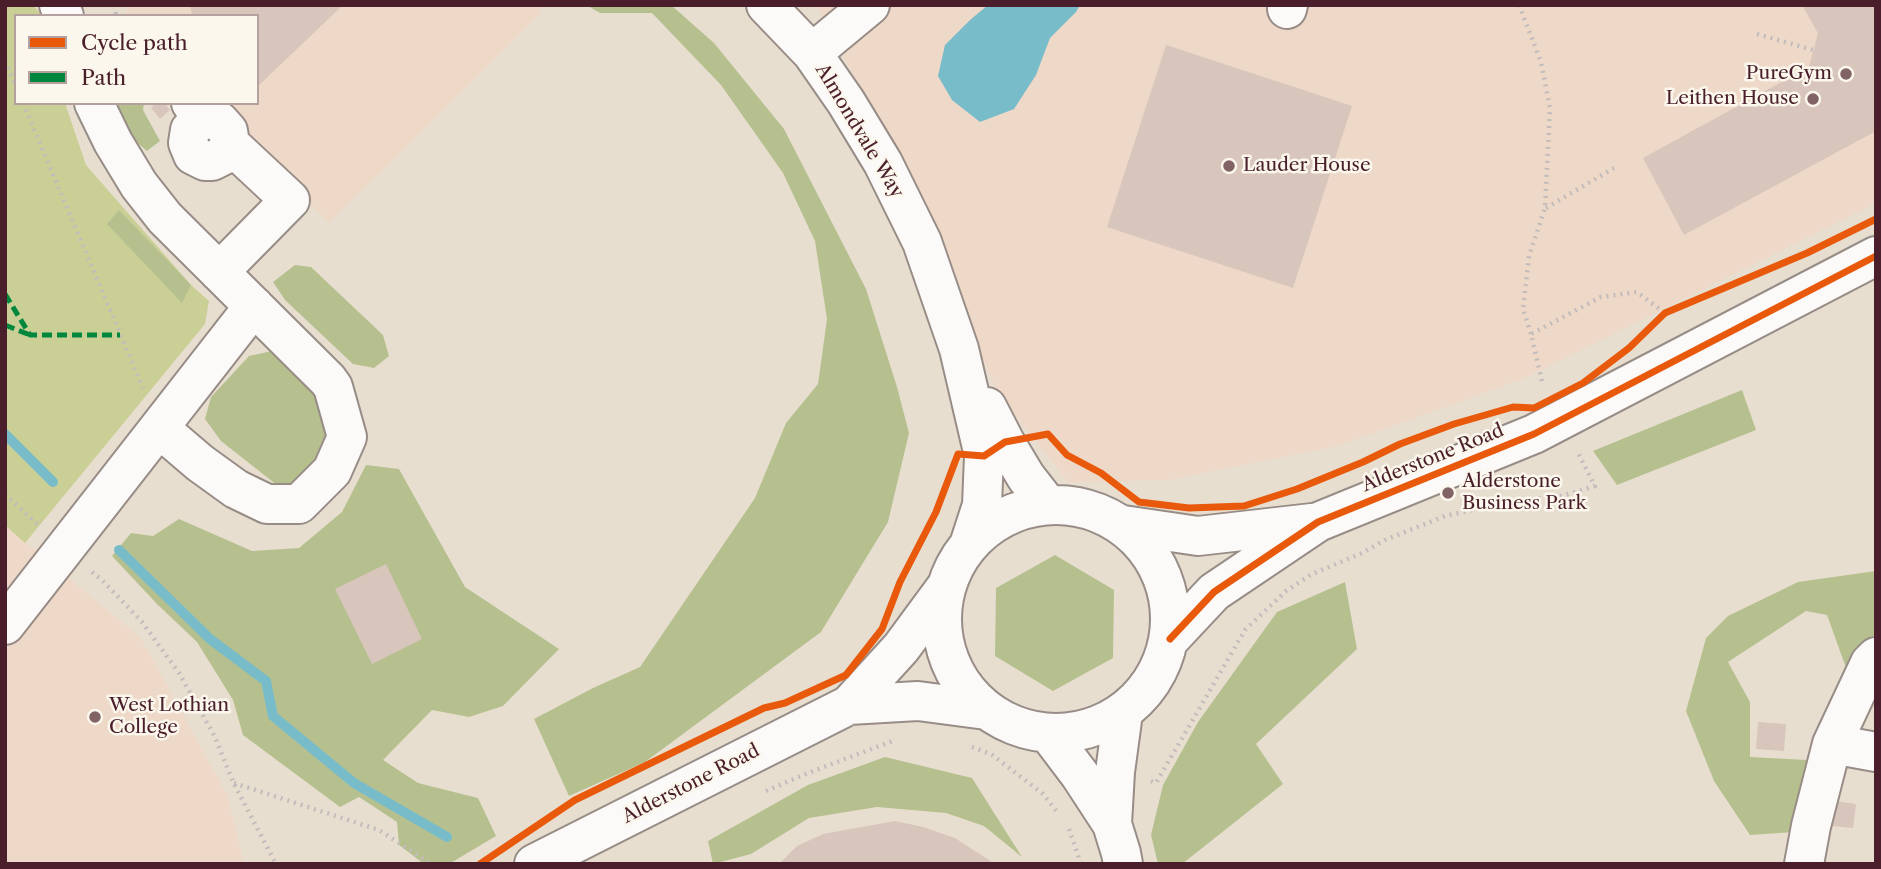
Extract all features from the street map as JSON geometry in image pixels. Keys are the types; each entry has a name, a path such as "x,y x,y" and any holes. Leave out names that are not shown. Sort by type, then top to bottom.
{"street":[{"name":"Almondvale Way","path":"766,5 812,53 846,102 883,163 922,242 959,349 984,456 982,505 970,542"},
{"path":"812,53 870,5"},
{"path":"95,105 139,185 165,218 333,387 347,437 332,471 299,504 267,504 236,489 159,428"},
{"path":"209,122 290,200 219,272"},
{"name":"Alderstone Road","path":"1170,639 1214,592 1318,522 1534,434 1876,256"},
{"path":"5,625 254,306"},
{"name":"Almondvale Way","path":"959,349 1005,442 1026,477 1047,504"},
{"path":"1047,504 1087,508 1123,525 1147,547 1163,575 1171,607 1170,639 1161,668 1145,693 1123,713 1087,730 1049,734 1016,727 986,710 963,686 947,655 941,621 946,587 955,564 970,542 992,523 1018,510 1047,504"},
{"name":"Alderstone Road","path":"1123,525 1198,536 1318,522"},
{"name":"Alderstone Road","path":"534,864 849,705 901,648 946,587"},
{"path":"1804,864 1832,744 1870,663 1876,657"},
{"name":"Alderstone Road","path":"849,705 918,701 986,710"},
{"path":"1112,824 1115,772 1123,713"},
{"path":"1049,734 1112,824 1123,864"},
{"path":"1832,744 1876,752"}],"path":[{"path":"1519,5 1541,62 1550,108 1545,208 1529,257 1522,309 1542,381"},
{"path":"1757,34 1813,50"},
{"path":"5,61 14,81"},
{"path":"24,105 159,428"},
{"path":"1545,208 1614,168"},
{"path":"1531,334 1601,297 1637,292 1665,313"},
{"path":"1656,322 1665,313 1677,308"},
{"path":"1115,772 1156,783 1245,630 1286,592 1312,574 1360,554 1384,540 1445,516 1509,502 1562,496 1595,486 1574,446"},
{"path":"5,494 64,550 103,580 142,622 172,662 215,737 233,782 276,864"},
{"path":"765,791 902,738"},
{"path":"970,746 991,754 1043,794 1060,816"},
{"path":"233,782 379,830 431,864"},
{"path":"1069,827 1081,864"}],"shaded area":[{"path":"127,5 540,5 541,13 329,223 212,105 259,105 259,14 126,14"},
{"path":"817,5 1876,5 1876,203 1523,379 1337,446 1169,480 1068,482 998,393 893,152"},
{"name":"West Lothian College","path":"5,525 141,638 227,795 244,864 5,864"}],"green space":[{"path":"5,5 33,5 40,14 14,14 14,105 66,105 86,165 191,285 209,301 205,324 25,543 5,525"},
{"path":"586,5 671,5 714,43 784,129 866,289 909,433 888,522 821,632 645,762 569,796 534,719 640,667 755,498 786,423 818,384 827,319 815,241 783,173 721,85 652,13 600,13"},
{"path":"119,105 144,105 143,110 160,141 147,151 126,133"},
{"path":"119,210 191,285 182,303 107,224"},
{"path":"295,265 311,267 383,335 389,356 374,368 353,364 285,300 273,282"},
{"path":"272,351 326,402 332,443 310,481 282,489 221,441 205,419 211,397 249,356"},
{"path":"1742,390 1756,430 1617,485 1593,451"},
{"path":"366,465 399,469 465,587 559,649 503,706 469,717 432,710 383,760 418,783 478,798 496,836 449,864 424,864 399,845 397,822 359,797 340,807 243,735 233,700 197,642 112,556 131,533 153,536 179,519 252,551 299,548 342,512"},
{"path":"1055,555 1114,590 1113,658 1053,691 995,656 996,588"},
{"path":"1876,571 1876,634 1863,645 1849,676 1827,615 1806,611 1728,662 1750,702 1750,757 1807,760 1794,832 1750,835 1714,781 1686,711 1706,638 1728,616 1798,582"},
{"path":"1345,582 1357,649 1256,744 1283,784 1182,864 1158,864 1151,835 1163,785 1198,722 1277,612"},
{"path":"885,757 972,778 1022,857 984,826 946,813 877,807 809,818 751,854 713,864 708,841 808,785"}],"water":[{"path":"988,5 1080,5 1050,38 1036,75 1014,109 980,122 952,100 938,76 945,45"}],"building":[{"path":"190,5 343,5 259,85 259,14 192,14"},
{"name":"Leithen House","path":"1802,5 1876,5 1876,131 1684,235 1643,158 1809,67 1818,33"},
{"name":"Lauder House","path":"1166,45 1352,106 1293,288 1107,227"},
{"path":"154,105 166,105 170,110 160,119 151,108"},
{"path":"386,564 422,639 372,664 335,589"},
{"path":"1758,722 1786,724 1784,751 1756,749"},
{"path":"1835,801 1856,804 1853,828 1832,826"},
{"path":"895,821 955,838 995,864 779,864 797,846 823,834"}],"waterway":[{"path":"5,434 53,482"},
{"path":"119,550 210,639 266,681 273,716 354,783 447,837"}],"marked path":[{"path":"5,294 30,335 120,335"},
{"path":"5,325 30,335"}],"cycle path":[{"path":"480,864 575,800 764,708 785,703 846,675 882,629 900,582 936,512 958,454 984,456 1005,442 1048,434 1067,455 1101,473 1139,502 1189,508 1244,506 1297,489 1400,444 1454,424 1513,407 1534,408 1583,383 1629,348 1665,313 1807,253 1876,219"},
{"path":"1170,639 1214,592 1318,522 1534,434 1876,256"}],"place":[{"name":"PureGym","path":"1846,74"},
{"name":"Leithen House","path":"1813,99"},
{"name":"Lauder House","path":"1229,166"},
{"name":"Alderstone Business Park","path":"1448,493"},
{"name":"West Lothian College","path":"95,717"}]}
